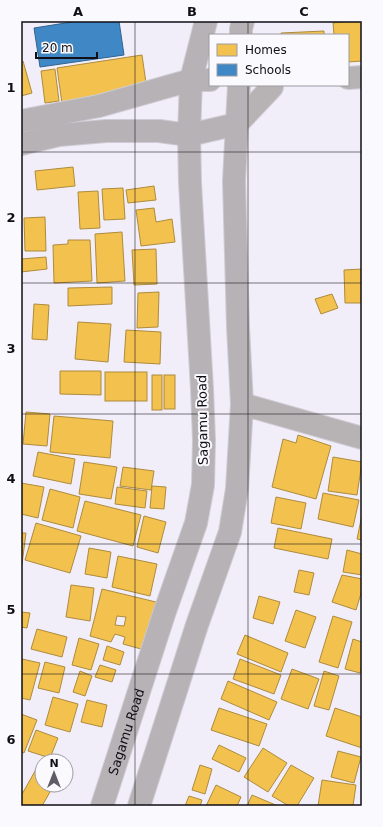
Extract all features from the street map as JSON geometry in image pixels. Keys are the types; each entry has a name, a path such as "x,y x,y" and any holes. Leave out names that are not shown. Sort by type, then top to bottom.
{"highway":[{"name":"Sagamu Road","path":"102,806 164,614 196,523 203,485 204,440 202,389 190,183 189,135 200,80 206,21"},
{"path":"240,34 243,21"},
{"path":"139,806 197,625 230,532 237,489 242,404 238,327 234,181 239,86"}],"main road":[{"path":"21,121 99,106 200,80"},
{"path":"21,144 59,136 106,131 159,132 189,135 237,124"}],"street":[{"path":"349,78 362,77"},
{"path":"237,124 274,86"},
{"path":"242,404 362,438"}],"building: Homes":[{"path":"362,21 362,61 349,62 349,34 334,34 333,23"},
{"path":"324,31 324,34 281,33"},
{"path":"142,55 147,90 62,103 57,68"},
{"path":"23,61 32,93 21,96 21,62"},
{"path":"55,69 59,101 45,103 41,71"},
{"path":"73,167 75,186 37,190 35,171"},
{"path":"154,186 156,200 128,203 126,190"},
{"path":"123,188 125,219 104,220 102,189"},
{"path":"98,191 100,228 80,229 78,192"},
{"path":"154,208 156,222 172,219 175,242 141,246 136,210"},
{"path":"45,217 46,251 25,251 24,218"},
{"path":"122,232 125,281 97,283 95,234"},
{"path":"68,240 90,240 92,281 54,283 53,245 68,244"},
{"path":"156,249 157,284 134,285 132,250"},
{"path":"46,257 47,269 21,272 21,259"},
{"path":"362,269 362,303 345,303 344,270"},
{"path":"112,287 112,304 68,306 68,288"},
{"path":"159,292 158,327 137,328 138,293"},
{"path":"332,294 338,308 321,314 315,299"},
{"path":"34,304 49,305 47,340 32,339"},
{"path":"78,322 111,324 108,362 75,359"},
{"path":"126,330 161,332 160,364 124,362"},
{"path":"60,371 101,371 101,395 60,394"},
{"path":"105,372 147,372 147,401 105,401"},
{"path":"152,375 162,375 162,410 152,410"},
{"path":"164,375 175,375 175,409 164,409"},
{"path":"26,412 50,414 47,446 23,444"},
{"path":"54,416 113,421 110,458 50,452"},
{"path":"298,435 331,446 316,499 272,487 283,439 296,443"},
{"path":"38,452 75,459 71,484 33,476"},
{"path":"333,457 362,462 357,495 328,491"},
{"path":"84,462 117,467 111,499 79,494"},
{"path":"123,467 154,471 151,490 120,486"},
{"path":"21,483 44,487 38,518 21,514"},
{"path":"152,486 166,487 164,509 150,508"},
{"path":"117,487 147,491 145,508 115,504"},
{"path":"50,489 80,497 73,528 42,520"},
{"path":"323,493 359,500 353,527 318,519"},
{"path":"276,497 306,503 301,529 271,523"},
{"path":"85,501 141,515 133,546 77,531"},
{"path":"362,515 362,540 357,539"},
{"path":"144,516 166,522 158,553 137,547"},
{"path":"36,523 81,536 70,573 25,560"},
{"path":"278,528 332,539 328,559 274,548"},
{"path":"21,533 26,533 22,564 21,564"},
{"path":"89,548 111,552 107,578 85,574"},
{"path":"347,550 362,554 362,575 343,572"},
{"path":"118,556 157,564 150,596 112,587"},
{"path":"299,570 314,573 309,595 294,592"},
{"path":"342,575 362,579 362,590 356,610 332,602"},
{"path":"71,585 94,588 90,621 66,617"},
{"path":"102,589 156,602 141,649 123,644 125,637 115,634 111,642 90,636","holes":["117,616 126,617 124,626 115,625"]},
{"path":"259,596 280,602 273,624 253,618"},
{"path":"296,610 316,617 305,648 285,641"},
{"path":"21,612 30,613 27,628 21,627"},
{"path":"333,616 352,622 338,668 319,662"},
{"path":"37,629 67,637 62,657 31,649"},
{"path":"245,635 288,653 281,672 237,654"},
{"path":"79,638 99,644 91,670 72,665"},
{"path":"353,639 362,642 362,666 360,673 345,669"},
{"path":"107,646 124,652 120,665 103,660"},
{"path":"22,659 40,663 30,700 21,698"},
{"path":"240,659 281,675 274,694 233,679"},
{"path":"45,662 65,667 59,693 38,688"},
{"path":"100,665 116,670 112,682 95,677"},
{"path":"292,669 319,679 308,709 281,699"},
{"path":"80,671 92,676 85,696 73,692"},
{"path":"324,671 339,676 329,710 314,706"},
{"path":"228,681 277,702 269,720 221,699"},
{"path":"53,697 78,704 70,732 45,725"},
{"path":"87,700 107,705 102,727 81,722"},
{"path":"219,708 267,724 259,746 211,730"},
{"path":"335,708 362,717 362,748 326,736"},
{"path":"21,714 37,720 24,753 21,752"},
{"path":"36,730 58,738 52,753 34,753 28,751"},
{"path":"219,745 246,758 239,772 212,759"},
{"path":"263,748 287,763 268,792 244,777"},
{"path":"338,751 361,757 354,783 331,777"},
{"path":"200,765 212,769 205,794 192,790"},
{"path":"291,765 314,778 297,806 289,806 272,796"},
{"path":"34,773 34,793 49,793 42,806 21,806 21,796"},
{"path":"322,780 356,785 353,806 318,806"},
{"path":"216,785 241,797 237,806 206,806"},
{"path":"252,795 278,806 247,806"},
{"path":"189,796 202,800 200,806 185,806"}],"building: Schools":[{"path":"78,21 119,21 124,55 40,67 34,28"}]}
